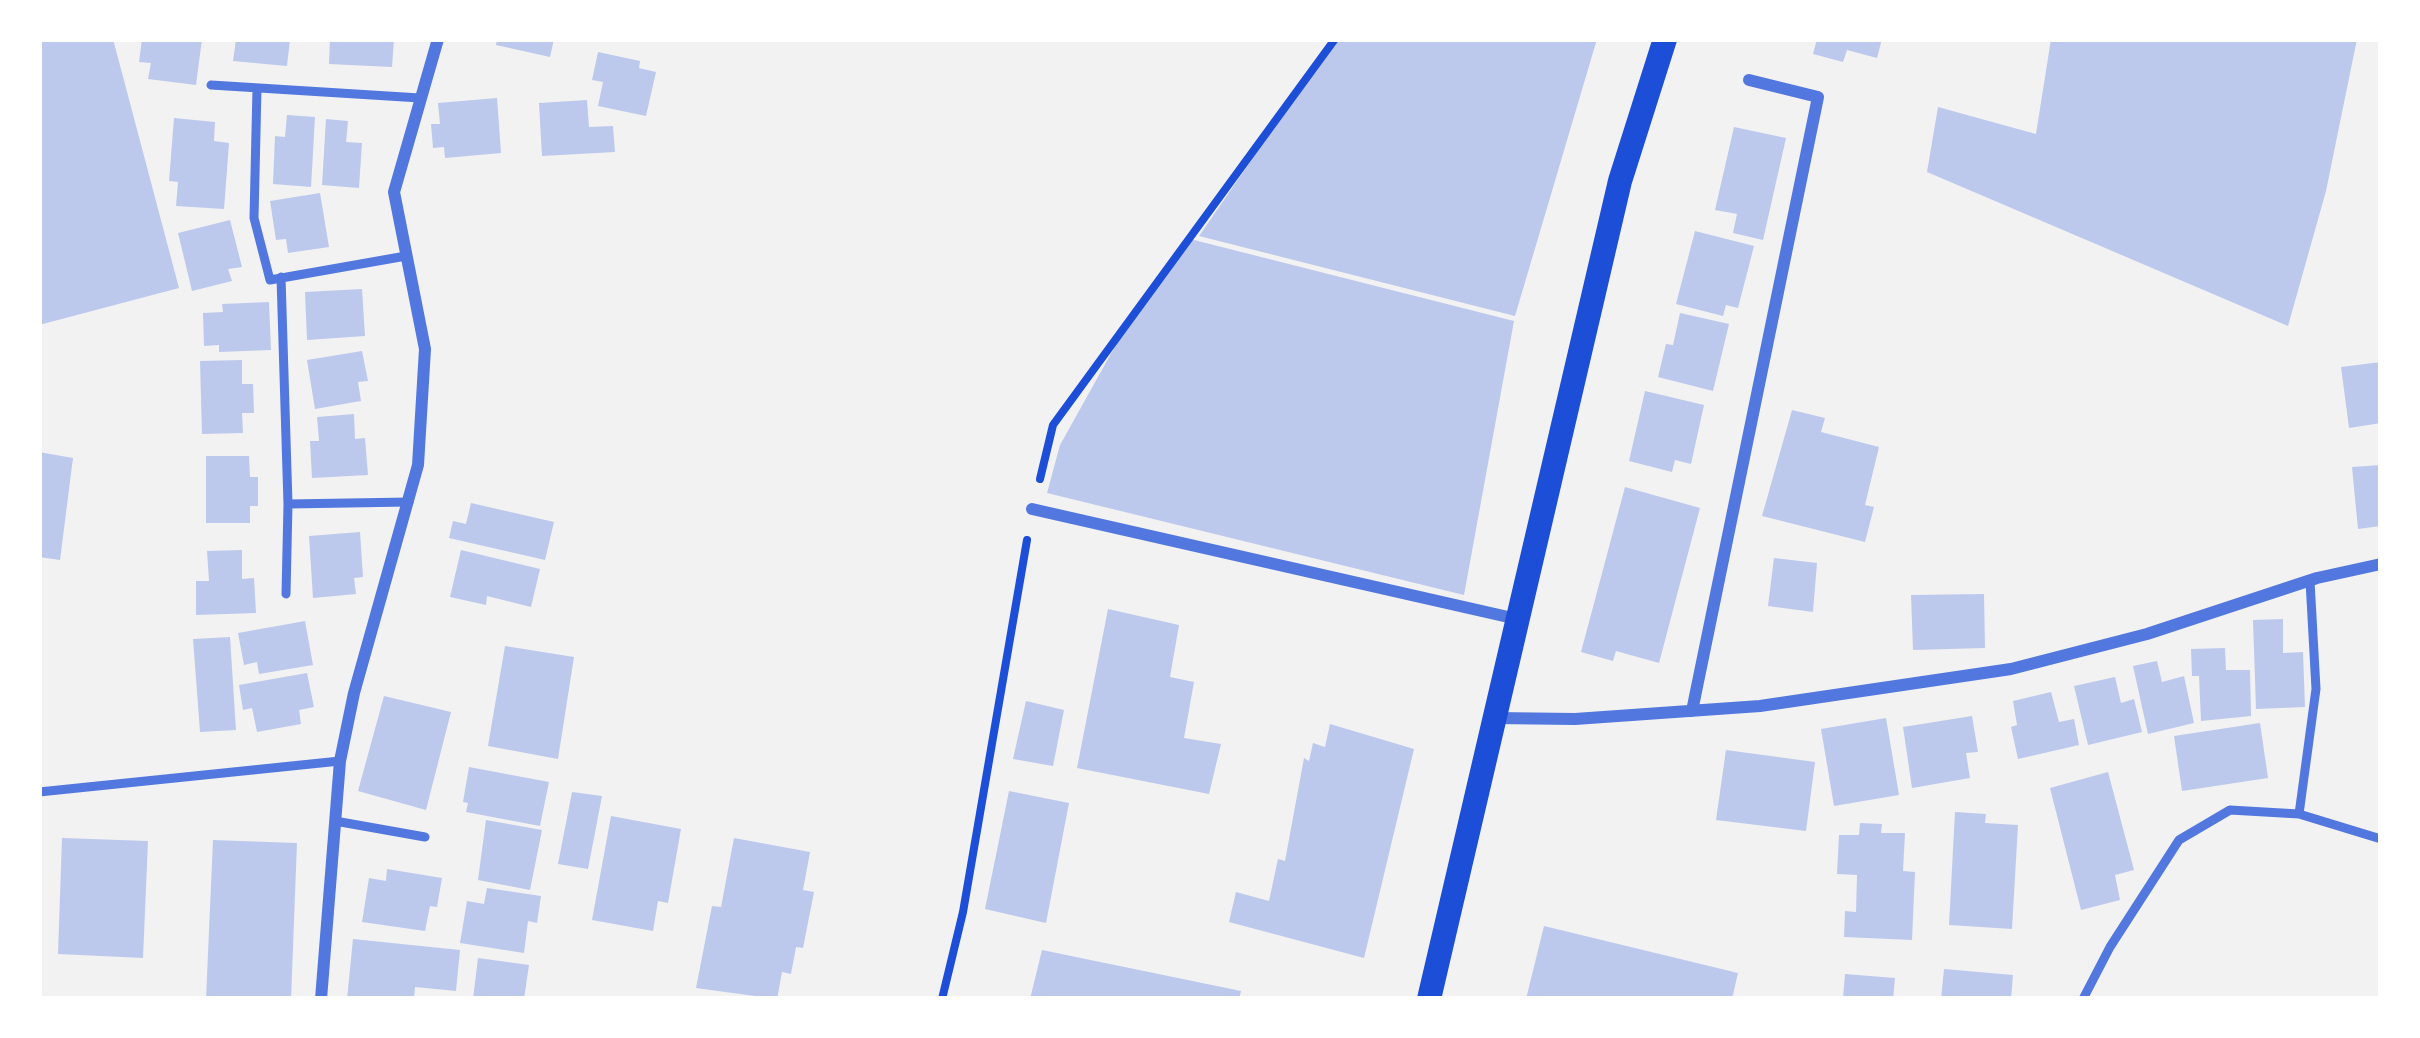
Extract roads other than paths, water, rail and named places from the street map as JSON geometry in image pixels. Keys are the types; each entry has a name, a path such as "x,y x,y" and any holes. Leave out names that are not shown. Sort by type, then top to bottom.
{"main road":[{"path":"1429,999 1620,181 1664,39"}],"street":[{"path":"321,999 340,761 354,693 418,465 425,349 394,192 438,39"},
{"path":"1692,711 1818,97 1749,80"},
{"path":"1032,509 1517,619"},
{"path":"1492,718 1575,719 1760,706 2011,669 2147,634 2310,580 2381,564"}],"lane":[{"path":"211,85 420,98"},
{"path":"257,88 254,218 270,280 406,256"},
{"path":"281,278 286,594"},
{"path":"288,504 409,502"},
{"path":"2299,814 2316,689 2310,580"},
{"path":"39,792 340,761"},
{"path":"2083,999 2110,947 2179,840 2230,810 2299,814 2381,839"},
{"path":"335,821 425,837"}]}
